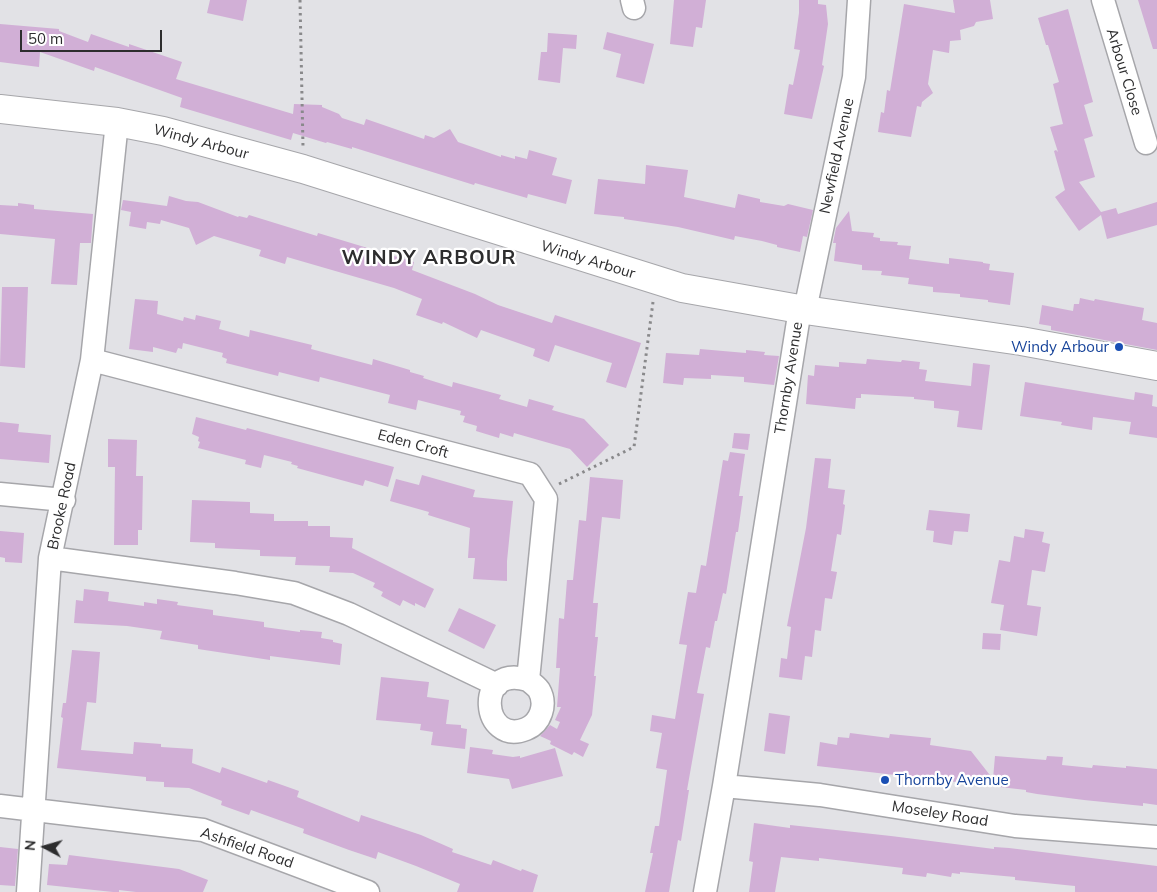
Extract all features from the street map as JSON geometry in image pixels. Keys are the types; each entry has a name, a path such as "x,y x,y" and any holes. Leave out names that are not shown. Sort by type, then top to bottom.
{"street":[{"name":"Newfield Avenue","path":"803,310 854,77 859,0"},
{"name":"Arbour Close","path":"1102,0 1146,143"},
{"name":"Windy Arbour","path":"0,109 117,122 163,131 303,169 682,288 803,310 1021,342 1157,366"},
{"name":"Brooke Road","path":"28,892 50,558 64,500 92,360 117,122"},
{"name":"Thornby Avenue","path":"706,892 803,310"},
{"name":"Eden Croft","path":"92,360 530,474 542,492"},
{"path":"528,680 546,499 542,492"},
{"path":"0,494 64,500"},
{"path":"50,558 235,583 294,593 349,614 496,685"},
{"path":"519,677 528,680 538,689 542,697 542,712 534,724 526,729 517,731 507,730 494,721 490,712 489,702 491,693 496,685 510,678 519,677"},
{"name":"Moseley Road","path":"724,786 820,795 1015,826 1157,837"},
{"name":"Ashfield Road","path":"0,806 203,830 368,892"}],"path":[{"path":"300,0 303,169"},
{"path":"542,492 634,447 656,281"}],"building":[{"path":"210,0 247,0 243,21 207,13"},
{"path":"674,0 706,0 702,28 696,27 693,47 670,44"},
{"path":"799,0 818,0 818,4 826,5 828,24 822,65 824,66 812,119 784,114 789,84 793,85 800,50 794,49"},
{"path":"953,0 990,0 993,19 976,22 974,26 960,30 961,40 950,41 949,53 933,50 928,84 933,93 922,102 921,107 917,106 911,137 878,132 881,112 884,113 887,90 890,91 904,4 955,13"},
{"path":"1138,0 1157,0 1157,49 1153,49"},
{"path":"1068,9 1093,102 1084,105 1093,136 1084,139 1095,177 1079,182 1101,212 1116,208 1118,214 1157,202 1157,225 1107,239 1101,215 1079,231 1055,197 1065,190 1054,151 1058,152 1050,127 1063,124 1053,84 1059,82 1038,18"},
{"path":"0,24 59,29 59,31 88,42 91,34 129,47 129,44 182,62 176,79 293,114 294,104 322,105 322,107 339,114 342,118 364,125 366,119 424,139 425,135 434,138 450,129 458,142 501,157 501,155 515,159 515,156 527,159 529,150 557,158 552,175 572,180 566,204 528,194 527,198 475,183 474,185 352,147 352,149 326,143 293,133 291,140 180,107 182,98 95,67 94,71 40,52 39,67 0,62"},
{"path":"607,32 654,44 644,84 616,77 621,54 603,49"},
{"path":"548,33 577,35 576,49 563,48 560,83 538,80 541,52 547,52"},
{"path":"646,165 688,170 684,197 735,208 738,194 760,199 760,202 784,206 788,204 813,210 807,237 803,236 800,252 777,247 777,245 762,241 735,236 734,240 678,227 624,219 624,217 594,214 598,179 645,184"},
{"path":"169,196 198,202 238,217 247,218 249,215 317,236 318,233 414,262 412,270 475,294 498,305 552,323 555,315 641,343 626,388 606,382 612,363 555,345 549,362 533,356 535,349 481,330 477,338 443,322 442,324 416,315 422,299 394,288 287,257 285,264 259,256 261,250 214,236 196,245 189,228 161,220 160,224 147,222 146,229 129,226 131,212 121,210 123,200 167,206"},
{"path":"18,203 34,205 34,209 93,214 91,243 80,243 77,285 51,284 55,239 0,234 0,205 18,206"},
{"path":"849,211 852,231 874,233 873,237 880,238 880,241 898,242 897,245 911,246 909,259 949,264 949,258 983,262 990,264 989,270 1014,273 1010,305 960,297 960,294 933,292 933,287 908,284 909,278 881,275 882,271 862,270 862,265 834,261 836,243 833,243 836,228"},
{"path":"2,287 28,287 25,368 0,366"},
{"path":"1080,298 1144,308 1142,320 1157,323 1157,350 1051,330 1051,326 1039,324 1042,305 1073,311 1074,304 1079,304"},
{"path":"135,299 158,301 157,314 183,321 184,317 195,320 196,315 221,321 219,329 249,337 250,330 312,345 311,349 372,365 373,359 410,370 410,372 424,376 423,378 452,387 453,382 501,395 499,399 527,407 529,399 554,406 552,410 584,419 609,445 587,467 570,449 514,433 513,437 500,433 499,438 476,431 477,426 463,422 465,416 460,415 461,411 418,400 416,410 388,403 390,395 320,377 319,382 279,372 278,376 226,363 227,359 222,357 223,353 183,343 182,349 178,348 176,353 153,347 153,352 129,349"},
{"path":"700,349 746,353 746,350 765,352 764,355 779,356 774,385 744,382 744,377 711,375 711,379 684,378 683,385 663,383 666,353 699,355"},
{"path":"867,359 920,362 919,369 927,370 925,381 971,386 973,363 990,365 982,430 957,427 959,411 934,408 934,401 914,399 914,397 861,394 861,398 856,398 855,409 806,404 808,375 814,376 815,365 839,367 839,362 866,364"},
{"path":"1025,382 1134,400 1135,392 1153,395 1152,406 1157,407 1157,438 1129,434 1131,422 1093,417 1092,430 1061,425 1062,422 1020,416"},
{"path":"196,417 246,430 247,428 394,467 388,487 365,480 363,486 297,468 298,466 291,464 292,462 264,455 261,468 245,464 246,460 198,448 199,437 192,434"},
{"path":"0,422 19,424 18,432 51,435 49,463 0,459"},
{"path":"734,433 750,434 748,450 732,448"},
{"path":"108,439 137,440 136,476 143,476 142,530 138,530 138,545 114,545 115,467 108,467"},
{"path":"730,452 745,454 739,496 743,496 726,594 723,593 710,648 706,647 697,693 704,694 687,790 689,790 681,841 678,840 669,892 645,892 653,853 650,853 655,826 659,826 667,770 656,768 662,733 650,731 652,715 675,719 687,645 679,644 688,592 696,593 701,565 706,566 723,460 728,461"},
{"path":"815,458 831,459 828,488 845,490 843,504 845,505 841,535 837,534 831,571 837,572 832,599 825,598 821,631 815,630 812,657 805,656 802,680 779,677 781,658 787,659 791,627 787,626 806,528"},
{"path":"422,475 475,490 473,497 513,501 507,581 473,579 475,558 468,558 470,528 428,515 429,512 390,501 396,479 419,485"},
{"path":"590,477 623,480 620,519 602,517 593,603 598,603 595,637 598,637 594,676 596,676 592,715 580,740 589,744 583,757 574,752 572,755 550,744 551,741 540,736 550,725 557,729 560,722 555,720 561,707 557,707 560,668 556,668 559,618 564,619 567,580 573,580 579,520 586,521"},
{"path":"192,500 250,502 250,513 274,514 274,521 308,521 308,526 330,526 330,537 353,538 352,548 434,589 425,608 415,603 415,606 403,600 400,606 381,596 383,592 373,587 375,583 353,573 329,572 330,566 295,565 296,557 260,556 260,550 215,548 215,543 190,542"},
{"path":"929,510 970,514 968,532 954,531 952,545 933,542 934,531 926,530"},
{"path":"1025,529 1044,532 1042,542 1050,544 1045,572 1032,570 1027,605 1041,607 1037,636 1000,630 1004,605 991,603 999,560 1010,562 1014,536 1024,538"},
{"path":"0,531 24,533 22,563 5,562 5,558 0,557"},
{"path":"84,589 109,592 108,601 144,606 144,602 157,604 157,599 178,602 177,605 213,610 213,615 264,622 264,627 300,632 300,630 322,632 321,638 342,644 340,665 270,656 270,660 198,649 198,645 160,639 162,631 127,626 74,623 76,600 83,601"},
{"path":"459,608 496,625 484,649 448,631"},
{"path":"983,633 1001,634 1000,650 982,649"},
{"path":"72,650 100,652 96,703 87,702 81,750 133,754 134,742 161,744 161,747 193,749 192,763 220,773 222,767 267,783 268,780 299,791 297,797 359,822 361,815 421,835 453,849 452,852 491,865 493,860 521,871 522,869 538,875 533,892 457,892 460,884 416,866 378,852 376,859 349,850 303,833 304,829 251,810 249,815 221,805 222,801 189,788 164,787 164,782 146,781 146,777 57,768 63,718 61,717 63,703 66,703"},
{"path":"381,677 429,682 427,697 449,700 446,724 461,725 461,728 467,729 465,749 431,745 433,732 420,730 421,724 376,720"},
{"path":"769,713 790,716 785,754 764,751"},
{"path":"850,733 889,738 890,734 931,738 930,745 971,751 993,779 995,756 1046,760 1047,756 1063,757 1062,765 1092,768 1093,765 1157,769 1157,805 1143,803 1143,806 1084,800 1037,794 1026,792 1026,790 817,766 820,742 837,745 838,737 849,738"},
{"path":"470,747 493,750 492,754 520,756 520,758 555,748 563,776 512,789 509,779 467,773"},
{"path":"754,823 790,828 790,825 994,849 994,847 1009,848 1157,866 1157,892 1075,892 1075,886 1015,880 1015,877 960,872 960,874 952,873 951,877 927,873 926,877 902,874 903,868 819,858 819,861 781,857 775,892 749,892 753,862 749,861"},
{"path":"0,847 18,849 15,886 0,885"},
{"path":"69,855 179,869 208,880 203,892 136,892 119,890 119,892 113,892 47,885 49,864 67,865"}],"place":[{"name":"Windy Arbour","path":"1119,347"},
{"name":"Thornby Avenue","path":"885,780"}],"district":[{"name":"WINDY ARBOUR","path":"429,258"}]}
